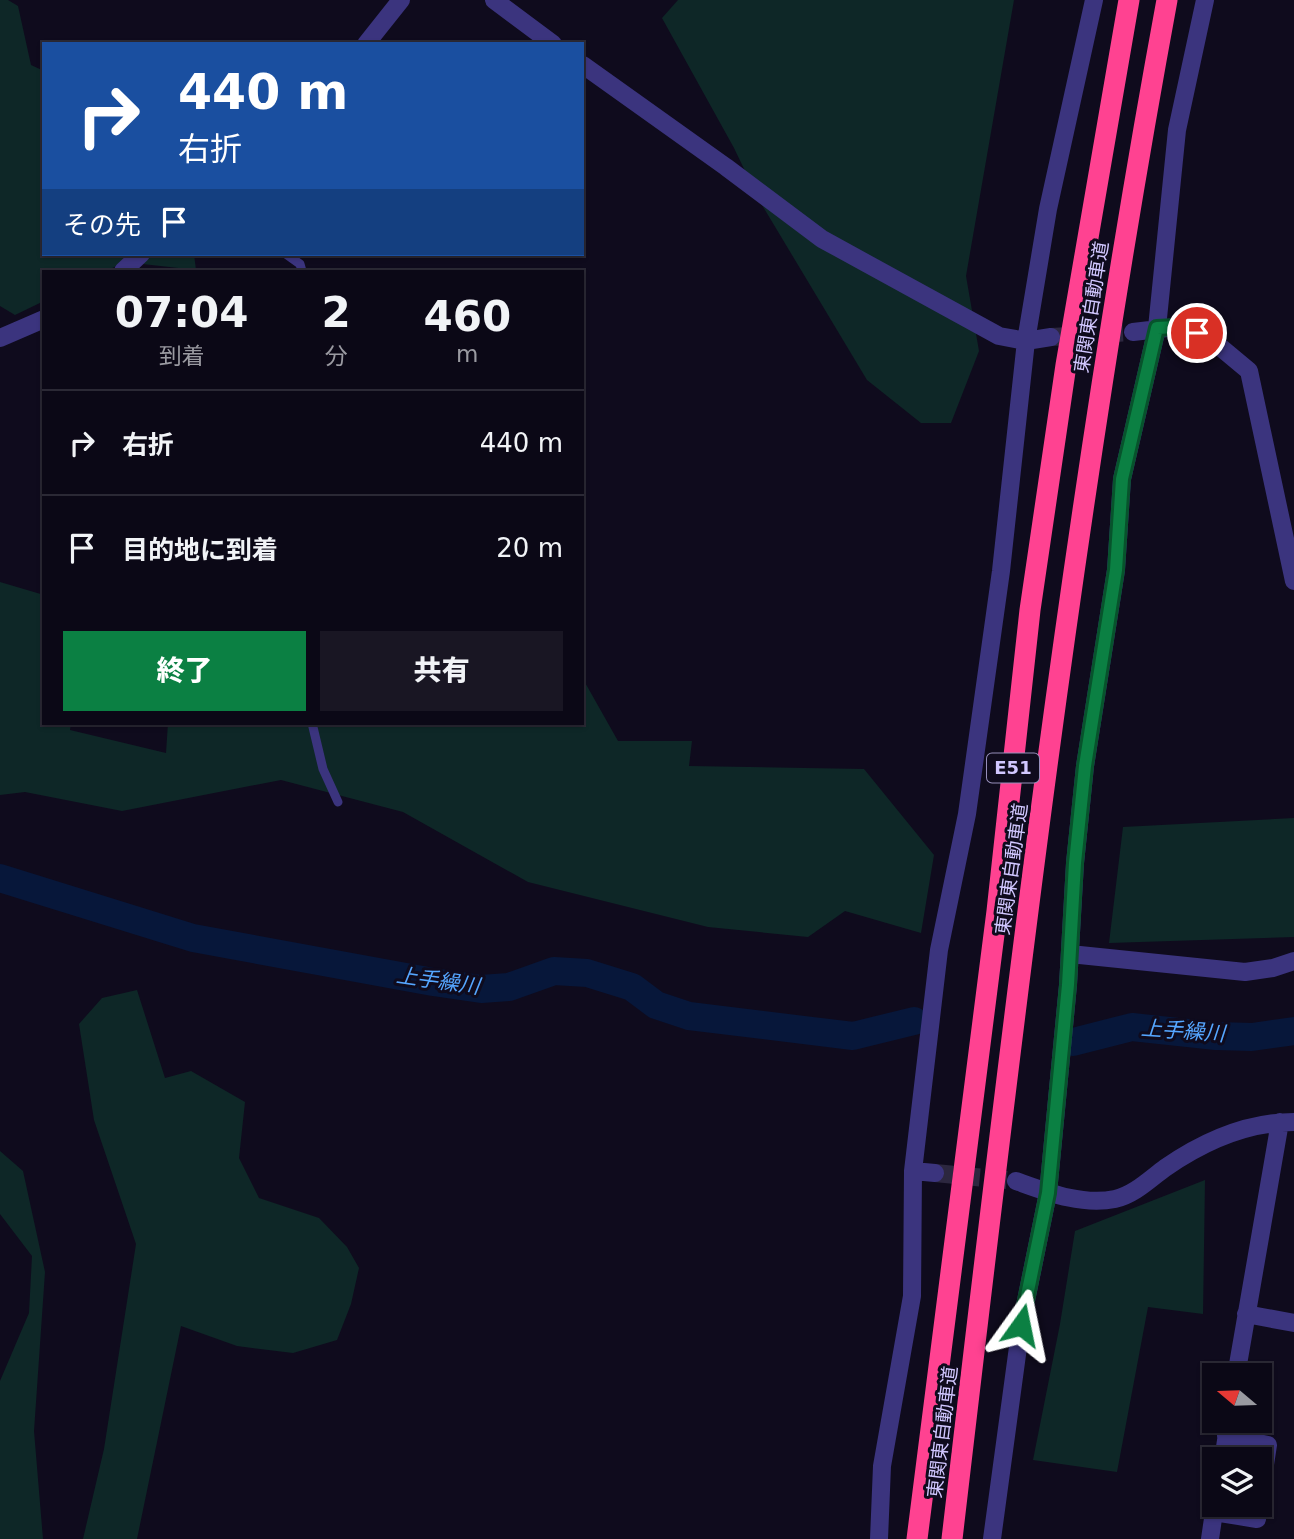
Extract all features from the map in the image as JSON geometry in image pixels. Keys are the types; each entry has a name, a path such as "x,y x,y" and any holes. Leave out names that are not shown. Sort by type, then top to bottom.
{"highway":[{"name":"東関東自動車道","path":"917,1539 997,911 1030,610 1066,365 1129,0"},
{"name":"東関東自動車道","path":"952,1539 1026,926 1069,617 1104,372 1144,122 1167,0"}],"street":[{"path":"368,42 401,0"},
{"path":"494,0 550,42"},
{"path":"879,1539 882,1466 912,1296 913,1171 939,950 967,814 999,583 1026,341 1048,209 1094,0"},
{"path":"992,1539 1021,1325 1048,1193 1085,766 1116,570 1122,479 1157,328 1177,130 1205,0"},
{"path":"584,66 822,239 999,336 1026,341 1051,337"},
{"path":"124,270 139,256"},
{"path":"0,338 42,319"},
{"path":"1133,332 1176,327 1197,333 1219,346 1249,371 1294,581"},
{"path":"1070,954 1245,972 1273,968 1294,961"},
{"path":"1017,1181 1048,1193 1084,1199 1116,1199 1127,1195 1182,1157 1221,1136 1252,1125 1287,1122 1238,1363"},
{"path":"913,1171 935,1173"},
{"path":"1246,1314 1294,1323"},
{"path":"1238,1433 1268,1447"},
{"path":"1210,1539 1214,1517"}],"lane":[{"path":"289,256 300,264 302,270"},
{"path":"312,725 323,769 338,802"}],"green space":[{"path":"0,0 8,0 18,6 31,65 42,70 42,256 194,256 196,270 125,262 108,270 42,270 42,302 15,315 0,306"},
{"path":"678,0 1014,0 966,276 979,351 951,423 921,423 867,380 759,200 734,148 662,18"},
{"path":"0,582 42,594 42,725 71,725 70,730 166,753 168,725 584,725 584,681 618,741 692,741 689,766 864,769 934,855 921,933 845,911 808,937 708,927 528,882 403,812 281,780 122,811 25,792 0,795"},
{"path":"1294,818 1294,937 1109,943 1123,827"},
{"path":"137,990 165,1078 191,1071 245,1102 239,1158 259,1198 319,1218 347,1247 359,1268 351,1304 337,1340 293,1353 237,1346 181,1326 137,1539 83,1539 104,1449 136,1244 94,1120 79,1024 102,998"},
{"path":"0,1151 23,1171 45,1272 34,1431 43,1539 0,1539 0,1381 29,1313 32,1256 0,1214"},
{"path":"1205,1180 1203,1314 1148,1307 1117,1472 1033,1460 1075,1231"}],"waterway":[{"name":"上手繰川","path":"0,878 193,938 433,982 481,989 509,987 554,971 587,973 632,987 656,1005 689,1016 853,1036 914,1021"},
{"name":"上手繰川","path":"1073,1042 1132,1027 1252,1037 1294,1031"}],"tunnel":[{"path":"1051,337 1133,332"},
{"path":"935,1173 1016,1181"}],"route":[{"path":"1021,1325 1048,1193 1085,766 1116,570 1122,479 1157,328 1176,327 1197,333"}]}
